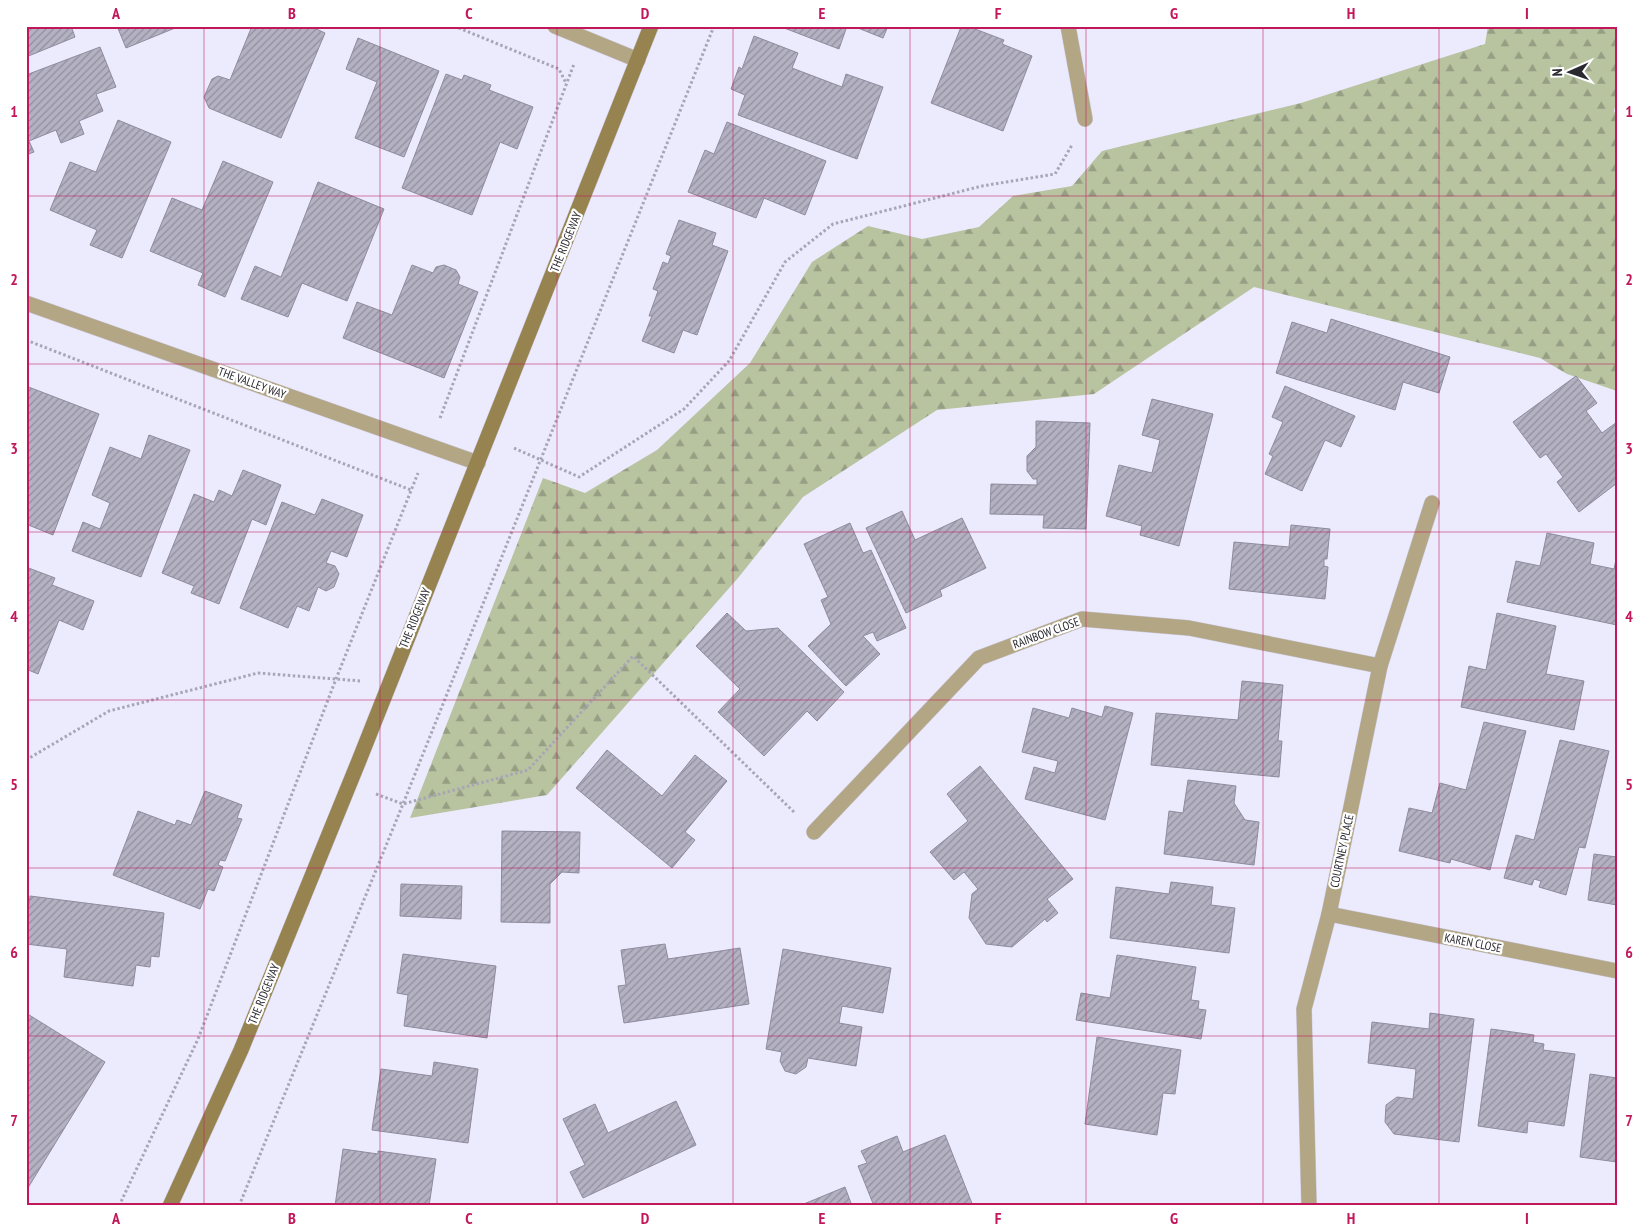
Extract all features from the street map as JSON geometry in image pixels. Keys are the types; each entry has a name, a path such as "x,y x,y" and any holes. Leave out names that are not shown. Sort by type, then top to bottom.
{"street":[{"path":"555,26 638,60"},
{"name":"THE RIDGEWAY","path":"170,1206 241,1050 478,463 651,26"},
{"path":"1068,26 1085,119"},
{"name":"THE VALLEY WAY","path":"26,303 478,463"},
{"name":"COURTNEY PLACE","path":"1309,1206 1304,1009 1329,914 1380,666 1432,503"},
{"name":"RAINBOW CLOSE","path":"814,832 978,658 1082,619 1189,628 1380,666"},
{"name":"KAREN CLOSE","path":"1329,914 1617,971"}],"path":[{"path":"454,26 559,69 566,84"},
{"path":"239,1206 403,804 714,26"},
{"path":"119,1206 198,1039 336,679 429,446 584,38"},
{"path":"488,437 579,477 684,410 729,361 784,262 833,224 982,186 1055,174 1085,119"},
{"path":"26,340 411,490"},
{"path":"349,785 403,804 528,770 633,656 814,832"},
{"path":"26,760 109,711 258,673 389,683"}],"green space":[{"path":"1488,26 1617,26 1617,100 1614,111 1617,116 1617,391 1567,374 1540,358 1254,287 1094,394 937,410 803,497 738,578 547,795 410,818 543,478 585,493 657,450 750,363 812,262 868,226 922,239 979,227 1013,196 1072,186 1102,151 1301,103 1485,44"}],"building":[{"path":"26,26 71,26 75,37 26,57"},
{"path":"117,26 180,26 126,48"},
{"path":"252,26 310,26 325,33 281,138 209,108 204,97 212,79 218,76 230,80"},
{"path":"779,26 847,26 839,49"},
{"path":"853,26 888,26 883,38"},
{"path":"967,26 1004,40 1002,44 1032,56 1003,131 931,103 961,27 966,29"},
{"path":"754,36 798,53 792,68 842,87 846,74 883,87 857,159 738,115 745,95 731,89 739,67 742,69"},
{"path":"358,38 439,71 404,157 355,138 377,82 346,69"},
{"path":"100,47 116,87 96,94 103,111 79,121 84,134 61,143 56,130 29,141 34,152 26,155 26,75"},
{"path":"446,74 462,80 464,75 491,85 489,90 533,107 517,149 500,142 472,215 402,188"},
{"path":"118,120 171,142 122,258 90,245 97,230 50,210 70,162 96,172"},
{"path":"727,122 826,161 805,215 764,198 756,218 688,192 705,150 714,154"},
{"path":"223,161 273,182 225,297 198,285 203,273 150,251 172,198 202,210"},
{"path":"318,182 384,209 347,301 302,283 288,317 241,299 255,266 281,277"},
{"path":"679,220 716,233 712,245 728,251 697,335 683,330 674,353 642,341 652,316 649,316 658,291 653,289 663,262 668,264 671,256 666,254"},
{"path":"412,265 433,273 436,267 444,265 456,270 460,277 458,284 478,292 444,378 343,338 357,302 392,315"},
{"path":"1331,319 1450,357 1439,393 1403,382 1395,410 1276,373 1292,322 1327,333"},
{"path":"1576,376 1597,403 1586,411 1602,433 1617,422 1617,483 1579,512 1557,482 1563,477 1546,454 1540,458 1513,422"},
{"path":"26,386 99,414 53,535 26,524"},
{"path":"1285,386 1355,416 1341,447 1325,440 1302,491 1265,474 1273,456 1269,454 1283,422 1272,417"},
{"path":"1152,399 1213,414 1179,546 1140,535 1142,526 1106,516 1119,465 1152,473 1160,440 1142,435"},
{"path":"1036,421 1090,423 1086,529 1043,528 1044,515 990,514 991,484 1037,485 1037,479 1033,479 1027,471 1027,456 1036,447"},
{"path":"149,435 190,450 141,577 72,551 83,522 100,529 110,503 92,495 110,447 141,459"},
{"path":"243,470 281,485 266,525 252,519 219,604 191,593 194,586 162,573 194,494 214,502 219,490 232,496"},
{"path":"322,499 363,515 347,557 331,551 326,563 335,566 339,574 334,587 326,591 318,587 309,611 297,606 288,628 240,608 282,502 315,515"},
{"path":"902,511 915,540 962,518 986,568 940,590 942,596 906,613 866,528"},
{"path":"850,523 863,553 871,550 906,628 877,641 873,632 863,636 880,654 846,686 808,646 831,624 821,600 828,597 804,544"},
{"path":"1291,525 1330,529 1327,559 1324,559 1324,566 1328,567 1325,599 1229,589 1234,542 1289,547"},
{"path":"1547,533 1594,543 1590,564 1614,569 1617,555 1617,625 1507,602 1516,561 1540,566"},
{"path":"26,567 55,578 52,585 94,601 83,630 59,620 38,674 26,669"},
{"path":"727,613 746,631 778,628 844,692 817,721 807,711 764,756 718,712 740,689 696,646"},
{"path":"1497,613 1556,626 1546,674 1584,681 1574,730 1461,707 1469,666 1486,670"},
{"path":"1242,681 1283,685 1278,741 1282,741 1279,777 1151,765 1156,713 1238,720"},
{"path":"1105,706 1133,713 1105,820 1025,799 1034,767 1055,773 1058,761 1022,752 1033,708 1069,718 1072,708 1102,717"},
{"path":"1484,722 1526,731 1490,870 1451,859 1450,863 1399,851 1409,808 1432,813 1440,783 1466,790"},
{"path":"1560,740 1609,751 1585,848 1579,847 1566,895 1539,887 1541,881 1534,879 1532,885 1504,878 1516,835 1534,840"},
{"path":"607,750 662,796 695,755 727,781 685,832 695,840 672,868 576,788"},
{"path":"980,766 1073,879 1047,899 1058,913 1047,922 1045,919 1012,947 986,944 969,918 972,894 978,889 964,872 954,880 930,852 968,821 947,794"},
{"path":"1188,780 1236,786 1234,803 1245,820 1259,822 1254,865 1164,854 1169,811 1183,813"},
{"path":"205,791 242,805 237,818 242,819 225,861 220,860 218,865 223,867 214,891 208,889 200,909 113,875 138,811 175,825 177,820 191,825"},
{"path":"502,831 580,832 579,873 562,872 550,884 550,923 501,922"},
{"path":"1594,854 1617,857 1617,905 1588,900"},
{"path":"1171,882 1213,887 1211,905 1235,908 1229,953 1110,938 1116,887 1169,894"},
{"path":"401,884 462,886 461,919 400,916"},
{"path":"30,896 164,913 159,957 151,956 150,967 136,965 133,986 64,977 67,949 26,944"},
{"path":"665,944 668,959 740,948 749,1004 624,1023 618,986 626,985 621,950"},
{"path":"783,949 891,968 883,1013 842,1006 839,1023 862,1027 856,1066 808,1058 806,1067 796,1074 785,1071 780,1061 782,1052 766,1049"},
{"path":"403,954 496,966 487,1038 404,1026 408,995 397,993"},
{"path":"1117,955 1196,967 1191,1000 1199,1001 1198,1009 1206,1010 1201,1039 1076,1020 1081,993 1110,998"},
{"path":"26,1013 105,1062 26,1191"},
{"path":"1430,1013 1474,1019 1459,1142 1394,1134 1385,1122 1386,1105 1397,1097 1413,1099 1416,1069 1368,1063 1372,1022 1429,1029"},
{"path":"1491,1029 1534,1035 1533,1042 1544,1044 1543,1050 1575,1054 1564,1126 1528,1121 1527,1133 1478,1126"},
{"path":"1097,1037 1181,1050 1175,1094 1163,1093 1157,1135 1085,1124"},
{"path":"434,1062 478,1069 468,1143 372,1130 381,1069 432,1076"},
{"path":"1590,1074 1617,1078 1617,1162 1580,1157"},
{"path":"676,1101 696,1145 583,1198 570,1172 585,1165 563,1119 595,1104 608,1133"},
{"path":"945,1135 973,1206 874,1206 858,1166 867,1163 861,1151 897,1136 903,1152"},
{"path":"343,1149 378,1154 378,1151 436,1159 429,1206 335,1206"},
{"path":"845,1187 852,1206 799,1206"}]}
